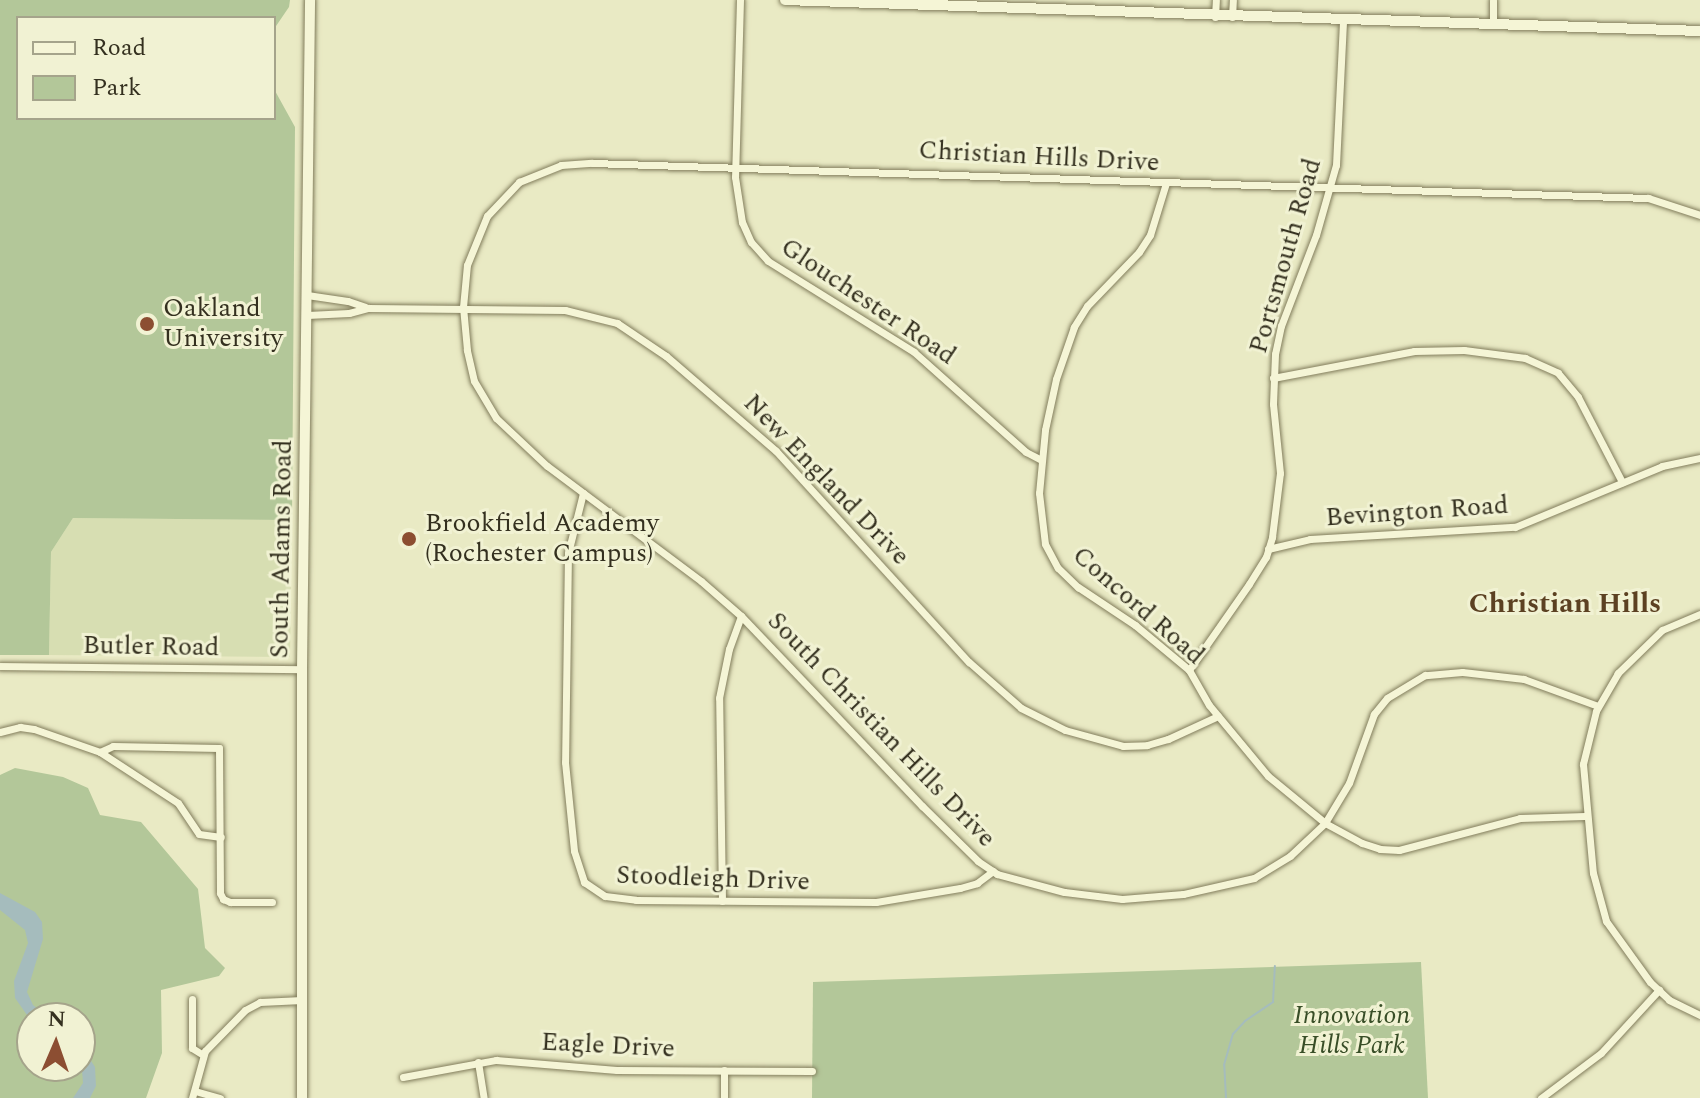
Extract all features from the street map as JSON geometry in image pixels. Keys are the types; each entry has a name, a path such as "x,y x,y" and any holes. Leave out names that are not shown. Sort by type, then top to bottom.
{"main road":[{"name":"South Adams Road","path":"302,1098 302,669 310,0"},
{"path":"785,0 1215,17 1700,31"}],"street":[{"name":"Glouchester Road","path":"740,0 735,166 742,222 751,242 768,261 914,352 1026,452 1040,459"},
{"path":"1215,17 1216,0"},
{"path":"1232,17 1233,0"},
{"path":"1493,0 1493,24"},
{"name":"Portsmouth Road","path":"1189,670 1249,584 1268,549 1280,473 1273,378 1281,326 1331,186 1340,119 1343,20"},
{"name":"Christian Hills Drive","path":"463,307 467,265 475,238 499,200 519,182 561,165 735,166 1648,198 1700,215"},
{"name":"Concord Road","path":"1166,183 1158,218 1144,243 1087,306 1074,327 1050,404 1040,459 1039,493 1045,544 1063,575 1135,625 1189,670 1218,716 1268,776 1325,823 1362,843 1380,849 1399,850 1492,823 1520,818 1585,816"},
{"name":"New England Drive","path":"307,295 348,301 368,308"},
{"name":"South Christian Hills Drive","path":"463,307 467,350 483,401 514,439 701,581 741,616 922,806 993,871 1024,883 1094,897 1183,894 1254,878 1290,856 1325,823 1349,783 1374,714 1387,698 1425,675 1462,672 1524,679 1598,706"},
{"name":"New England Drive","path":"307,315 368,308 565,310 593,316 635,333 678,365 776,451 969,662 1021,708 1039,719 1094,740 1123,746 1147,745 1168,739 1218,716"},
{"path":"1273,378 1414,351 1464,350 1525,358 1558,373 1578,397 1622,482"},
{"name":"Bevington Road","path":"1268,549 1325,537 1515,527 1662,466 1700,458"},
{"name":"Stoodleigh Drive","path":"583,493 568,553 565,594 565,762 578,869 584,882 605,896 722,901 876,902 960,888 977,883 993,871"},
{"path":"1700,614 1662,630 1618,673 1598,706 1583,764 1585,816 1593,873 1606,921 1659,990 1669,1000 1700,1015"},
{"path":"722,901 719,698 729,649 741,616"},
{"name":"Butler Road","path":"0,666 302,669"},
{"path":"0,732 20,727 34,729 100,752 178,803 199,834 221,837"},
{"path":"100,752 113,746 219,748 223,899 272,902"},
{"path":"1541,1098 1570,1080 1601,1053 1659,990"},
{"path":"192,999 192,1048 203,1055"},
{"path":"220,1098 194,1095 203,1055 250,1006 302,1000"},
{"name":"Eagle Drive","path":"403,1077 478,1062 511,1060 617,1070 812,1071"},
{"path":"478,1062 484,1098"},
{"path":"724,1070 724,1098"}],"green space":[{"name":"Oakland University","path":"0,0 290,0 289,7 276,26 276,16 16,16 16,120 276,120 276,93 295,127 292,520 73,518 51,552 49,655 0,655"},
{"path":"73,518 292,520 290,657 49,655 51,552"},
{"path":"15,768 63,777 88,788 100,815 141,822 198,889 205,948 225,968 219,976 161,990 162,1053 146,1098 0,1098 0,775"},
{"name":"Innovation Hills Park","path":"1421,962 1428,1098 812,1098 813,982"}],"water":[{"path":"0,893 35,912 42,922 43,939 27,992 32,1002 18,1002 15,998 14,981 28,943 25,930 0,910"},
{"path":"96,1082 90,1098 73,1098 83,1083"}],"waterway":[{"path":"1226,1098 1224,1065 1233,1034 1245,1021 1273,1002 1275,966"}],"place":[{"name":"Oakland University","path":"147,324"},
{"name":"Brookfield Academy (Rochester Campus)","path":"409,539"}],"district":[{"name":"Christian Hills","path":"1565,604"}]}
